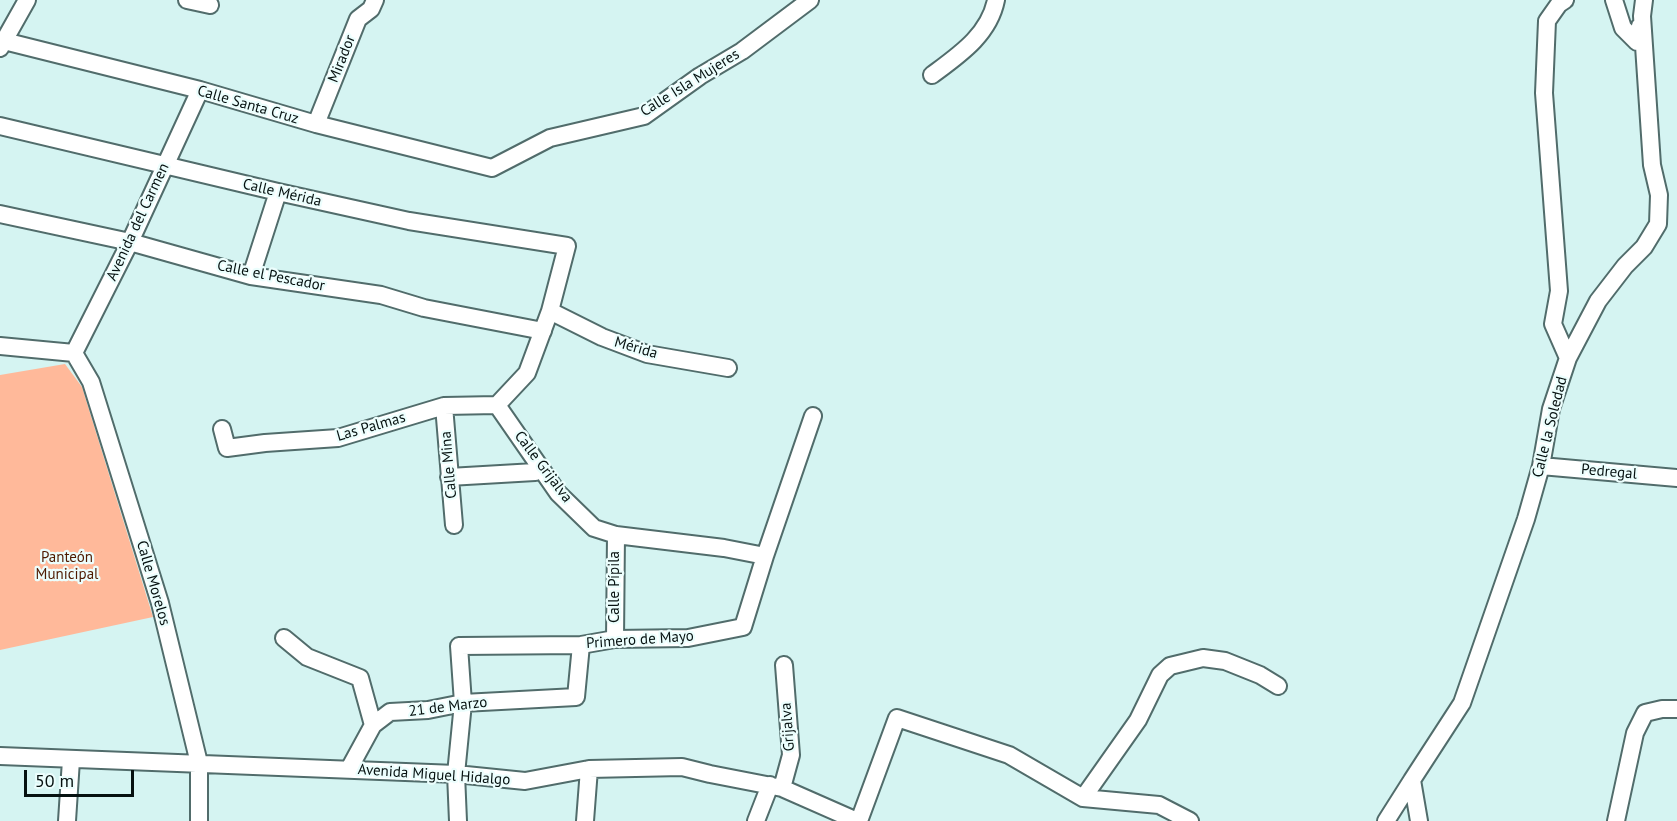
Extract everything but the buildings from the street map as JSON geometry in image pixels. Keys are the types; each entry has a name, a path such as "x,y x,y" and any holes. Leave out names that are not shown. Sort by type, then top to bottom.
{"street":[{"path":"2,44 27,0"},
{"path":"187,0 210,5"},
{"name":"Mirador","path":"316,124 358,19 371,9 375,0"},
{"name":"Calle Isla Mujeres","path":"492,168 550,138 644,116 700,76 742,51 810,0"},
{"path":"932,75 973,45 994,9 996,0"},
{"path":"1565,0 1559,4 1547,21 1544,93 1559,291 1553,324 1568,358"},
{"path":"1614,0 1623,28 1637,42 1643,8"},
{"name":"Calle la Soledad","path":"1386,821 1462,703 1526,519 1540,466 1551,409 1568,358 1598,301 1624,266 1644,247 1658,224 1659,195 1652,165 1643,8"},
{"name":"Calle Santa Cruz","path":"2,44 200,90 316,124 492,168"},
{"name":"Avenida del Carmen","path":"74,353 130,242 200,90"},
{"name":"Calle Mérida","path":"0,126 409,221 567,246 550,311"},
{"path":"251,276 278,192"},
{"name":"Calle el Pescador","path":"0,214 130,242 251,276 381,296 424,308 543,331"},
{"path":"497,405 527,373 550,311"},
{"name":"Mérida","path":"550,311 602,337 646,354 728,368"},
{"path":"0,346 74,353"},
{"name":"Calle Morelos","path":"74,353 91,382 160,603 199,763 199,821"},
{"name":"Las Palmas","path":"222,429 227,448 338,438 444,406 497,405"},
{"name":"Calle Grijalva","path":"497,405 558,493 594,528 616,535 723,548 765,556"},
{"name":"Calle Mina","path":"444,406 454,525"},
{"name":"Primero de Mayo","path":"463,703 459,646 581,645 615,639 688,638 743,627 813,417"},
{"name":"Pedregal","path":"1540,466 1677,478"},
{"path":"449,477 535,472 541,468"},
{"name":"Calle Pípila","path":"615,639 616,535"},
{"path":"284,638 307,657 360,678 373,725 349,770"},
{"name":"21 de Marzo","path":"373,725 390,712 429,710 463,703 576,697 581,645"},
{"path":"1083,798 1138,720 1160,675 1170,666 1203,658 1225,661 1251,671 1278,686"},
{"name":"Grijalva","path":"756,821 791,755 784,665"},
{"path":"458,821 456,774 463,703"},
{"path":"1616,821 1635,733 1645,713 1662,709 1677,709"},
{"path":"858,821 897,718 1008,755 1083,798 1159,806 1190,821"},
{"name":"Avenida Miguel Hidalgo","path":"0,756 456,774 525,781 589,769 682,767 776,786 858,821"},
{"path":"68,821 71,760"},
{"path":"585,821 589,769"},
{"path":"1412,780 1419,821"}],"green space":[{"name":"Panteón Municipal","path":"65,364 82,387 153,617 0,650 0,375"}]}
